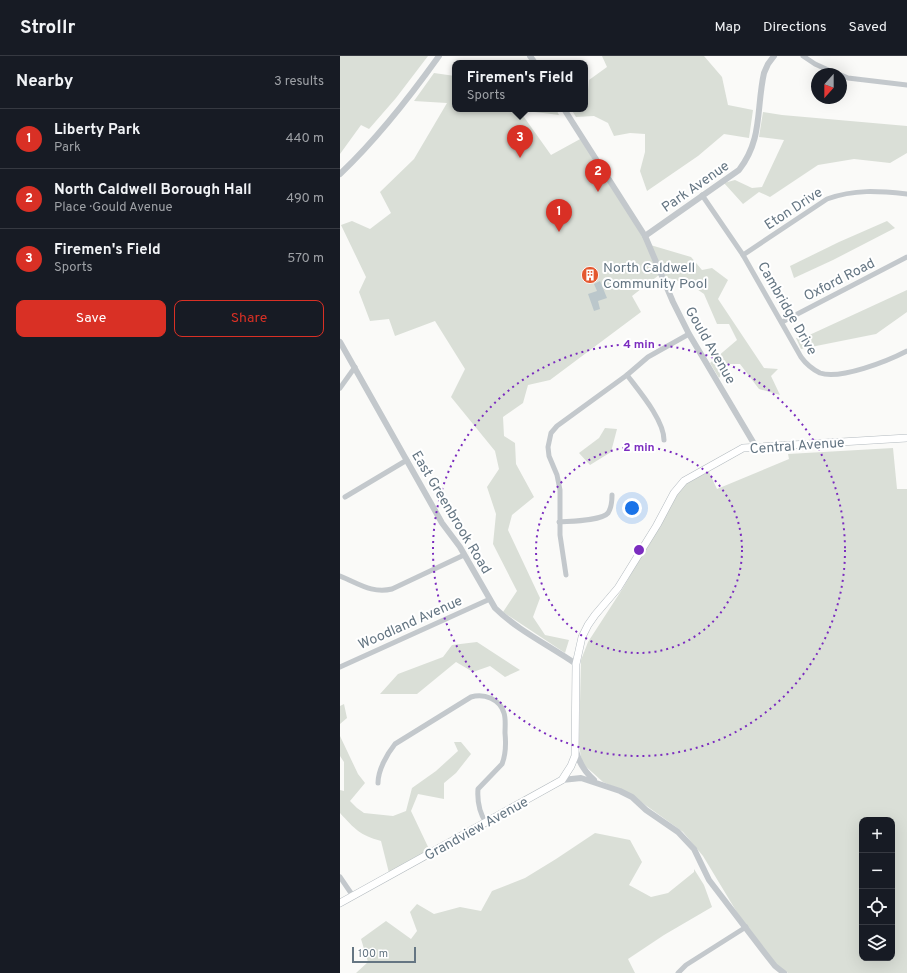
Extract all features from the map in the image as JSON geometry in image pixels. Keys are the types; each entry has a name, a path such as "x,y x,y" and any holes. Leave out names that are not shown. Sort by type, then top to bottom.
{"main road":[{"name":"Central Avenue","path":"575,749 576,664 580,644 588,625 618,588 657,525 678,487 691,476 743,448 907,438"},
{"path":"562,780 573,761 575,749"},
{"name":"Grandview Avenue","path":"340,903 562,780"}],"street":[{"path":"340,174 386,126 439,56"},
{"name":"Park Avenue","path":"644,236 739,170 748,157 756,134 764,73 774,56"},
{"path":"803,56 824,68"},
{"path":"847,78 907,85"},
{"name":"Gould Avenue","path":"566,112 644,236 689,334 756,447"},
{"name":"Eton Drive","path":"743,255 827,199 840,194 858,191 875,191 907,194"},
{"name":"Cambridge Drive","path":"702,195 743,255 806,363 814,370 833,374 858,370 880,364 907,351"},
{"name":"Oxford Road","path":"782,322 907,257"},
{"path":"566,575 559,522 561,502 560,490 557,475 549,456 548,447 551,433 557,426 627,375 648,357 689,334"},
{"name":"East Greenbrook Road","path":"340,342 442,522 464,554 495,608 503,616 576,664"},
{"path":"340,388 355,367"},
{"path":"627,375 651,407 663,430 664,440"},
{"path":"345,497 407,460"},
{"path":"559,522 598,518 607,514 611,509 612,495"},
{"path":"340,576 371,589 384,591 392,589 464,554"},
{"name":"Woodland Avenue","path":"340,667 490,599"},
{"path":"378,783 378,776 390,750 395,744 471,697 482,695 488,696 498,703 504,712 506,742 502,764 478,789 478,805 480,813 486,823"},
{"path":"575,749 585,771 596,782"},
{"path":"562,780 581,778 620,790 632,797 646,810 667,824 685,839 694,849 709,880 775,966 784,973"},
{"path":"340,877 353,896"},
{"path":"678,973 686,965 746,927"}],"shaded area":[{"path":"340,56 428,56 396,98 369,129 361,125 340,154"},
{"path":"602,56 704,56 722,77 728,105 753,110 749,138 724,134 698,156 647,191 640,171 645,152 645,134 630,133 614,136 608,123 594,116 576,117 573,112 588,112 589,80 607,67"},
{"path":"434,73 452,76 452,112 520,112 551,155 582,138 647,244 691,257 702,270 712,268 728,280 718,299 764,368 778,369 771,376 780,395 759,389 740,364 729,364 719,378 710,363 737,340 729,324 717,324 704,294 691,285 659,275 632,296 641,312 550,380 528,385 523,403 503,417 504,436 515,443 516,464 534,497 512,515 508,530 540,598 533,617 545,635 569,640 565,653 503,612 517,591 493,544 496,514 487,487 499,469 495,451 451,397 465,369 435,321 395,336 389,319 370,321 359,292 366,277 341,225 352,221 370,229 391,213 380,192 414,159 447,103 414,101"},
{"path":"535,112 558,112 559,115"},
{"path":"763,112 907,126 907,153 890,163 854,159 818,165 770,197 759,192 743,204 724,183 735,180 752,188 762,187 784,140 759,137"},
{"path":"887,221 895,228 794,278 790,266"},
{"path":"600,281 607,298 598,301 600,309 594,311 588,294 597,291 594,284"},
{"path":"907,290 907,312 876,334 801,349 796,338 805,337"},
{"path":"605,428 617,429 611,452 590,465 579,453 599,438"},
{"path":"893,448 897,489 907,489 907,973 788,973 777,966 738,914 703,856 683,832 630,794 603,782 582,763 579,745 581,660 588,642 623,588 678,492 688,481 709,472 717,489 789,459 788,454"},
{"path":"477,642 520,670 505,677 490,666 473,672 456,662 417,694 380,694 398,674 443,657 452,645"},
{"path":"344,704 347,718 340,724 340,706"},
{"path":"340,736 358,774 365,783 350,801 364,813 393,816 406,811 412,788 436,771 458,751 454,742 461,742 471,754 456,773 444,783 444,799 418,794 411,811 430,851 389,873 381,841 362,834 340,813 340,790 344,791 344,762 340,756"},
{"path":"595,833 630,840 642,862 629,885 651,897 668,893 694,872 694,869 704,885 712,907 664,935 628,959 635,973 356,973 368,962 361,939 386,921 411,939 417,931 410,912 417,904 434,914 460,907 481,911 492,891 525,878"}],"place":[{"name":"Firemen's Field","path":"520,158"},
{"name":"North Caldwell Borough Hall","path":"598,192"},
{"name":"Liberty Park","path":"559,232"},
{"name":"North Caldwell Community Pool","path":"590,275"}]}
